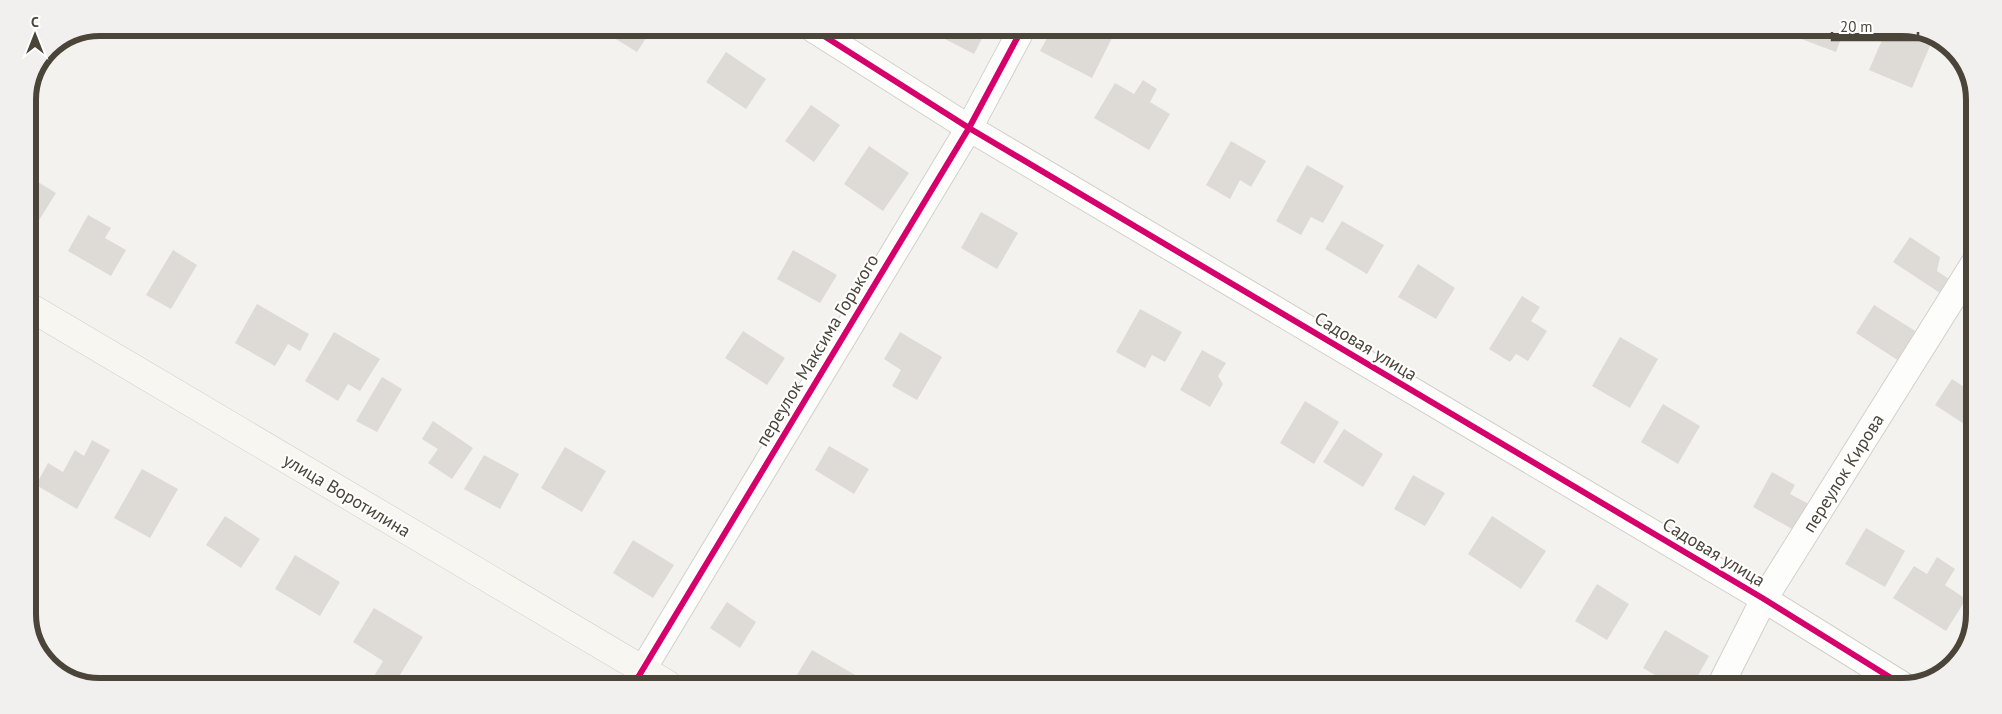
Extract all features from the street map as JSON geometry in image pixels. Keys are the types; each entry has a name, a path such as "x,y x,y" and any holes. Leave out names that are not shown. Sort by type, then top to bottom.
{"street":[{"name":"Садовая улица","path":"825,36 970,128 1764,599 1891,678"},
{"name":"переулок Максима Горького","path":"638,676 970,128 1018,36"},
{"name":"переулок Кирова","path":"1724,678 1764,599 1966,276"},
{"name":"улица Воротилина","path":"36,311 638,676"}],"building":[{"path":"611,36 647,36 637,52"},
{"path":"942,36 983,36 974,54"},
{"path":"1048,36 1113,36 1092,78 1040,51"},
{"path":"1796,36 1842,36 1836,52"},
{"path":"1884,36 1908,37 1930,46 1912,88 1869,70"},
{"path":"726,52 766,79 746,109 706,82"},
{"path":"1143,80 1157,89 1150,102 1170,114 1149,150 1094,118 1115,83 1134,94"},
{"path":"811,105 840,125 814,162 785,141"},
{"path":"1231,141 1266,161 1251,187 1240,180 1230,199 1206,185"},
{"path":"869,146 909,173 883,211 844,184"},
{"path":"1307,165 1344,186 1323,223 1311,217 1301,235 1276,221"},
{"path":"36,181 56,193 36,225"},
{"path":"981,212 1018,233 997,269 961,248"},
{"path":"88,215 111,228 105,238 126,250 111,276 68,251"},
{"path":"1342,221 1384,245 1367,274 1325,249"},
{"path":"1910,237 1940,257 1937,271 1949,279 1940,293 1893,262"},
{"path":"173,250 197,265 171,309 146,295"},
{"path":"793,250 837,275 820,303 777,279"},
{"path":"1418,264 1455,288 1436,319 1398,297"},
{"path":"1522,296 1540,307 1531,321 1547,331 1528,361 1516,354 1510,362 1489,349"},
{"path":"257,304 309,334 300,351 288,344 275,366 235,343"},
{"path":"1874,305 1920,334 1902,363 1856,333"},
{"path":"1140,309 1182,332 1165,362 1152,355 1145,368 1116,352"},
{"path":"743,331 785,358 767,385 725,358"},
{"path":"334,332 380,359 360,391 348,384 338,401 305,381"},
{"path":"900,332 942,357 917,400 892,386 901,370 884,359"},
{"path":"1620,337 1658,359 1630,408 1592,386"},
{"path":"1202,350 1226,363 1218,376 1223,384 1210,407 1180,390"},
{"path":"382,377 402,389 377,432 356,421"},
{"path":"1952,379 1966,388 1966,425 1935,405"},
{"path":"1305,401 1339,422 1314,464 1280,443"},
{"path":"1663,404 1700,426 1678,464 1641,442"},
{"path":"433,421 473,448 452,479 428,463 438,449 422,439"},
{"path":"1344,429 1383,454 1363,487 1323,462"},
{"path":"92,440 110,450 77,509 36,485 48,463 63,472 75,450 84,456"},
{"path":"829,446 869,469 854,494 815,470"},
{"path":"565,447 606,471 582,512 541,488"},
{"path":"484,455 519,474 500,509 464,489"},
{"path":"142,469 178,489 150,538 114,518"},
{"path":"1772,472 1795,485 1790,494 1809,504 1794,530 1753,507"},
{"path":"1413,475 1445,493 1425,526 1394,509"},
{"path":"225,516 260,539 241,568 206,545"},
{"path":"1492,516 1546,551 1521,589 1468,554"},
{"path":"1866,528 1905,551 1885,587 1845,564"},
{"path":"633,540 674,565 653,598 613,573"},
{"path":"295,555 340,582 320,616 275,589"},
{"path":"1937,557 1955,569 1945,585 1966,599 1946,631 1893,598 1914,566 1927,574"},
{"path":"1597,584 1629,604 1607,640 1575,621"},
{"path":"727,602 756,622 740,648 710,628"},
{"path":"374,608 423,637 398,678 373,678 383,661 353,642"},
{"path":"1665,630 1709,656 1697,678 1660,678 1643,668"},
{"path":"812,650 857,676 856,678 795,678"}],"cycle path":[{"path":"824,36 969,128 1764,599 1891,678"},
{"path":"638,678 969,128 1018,36"}]}
